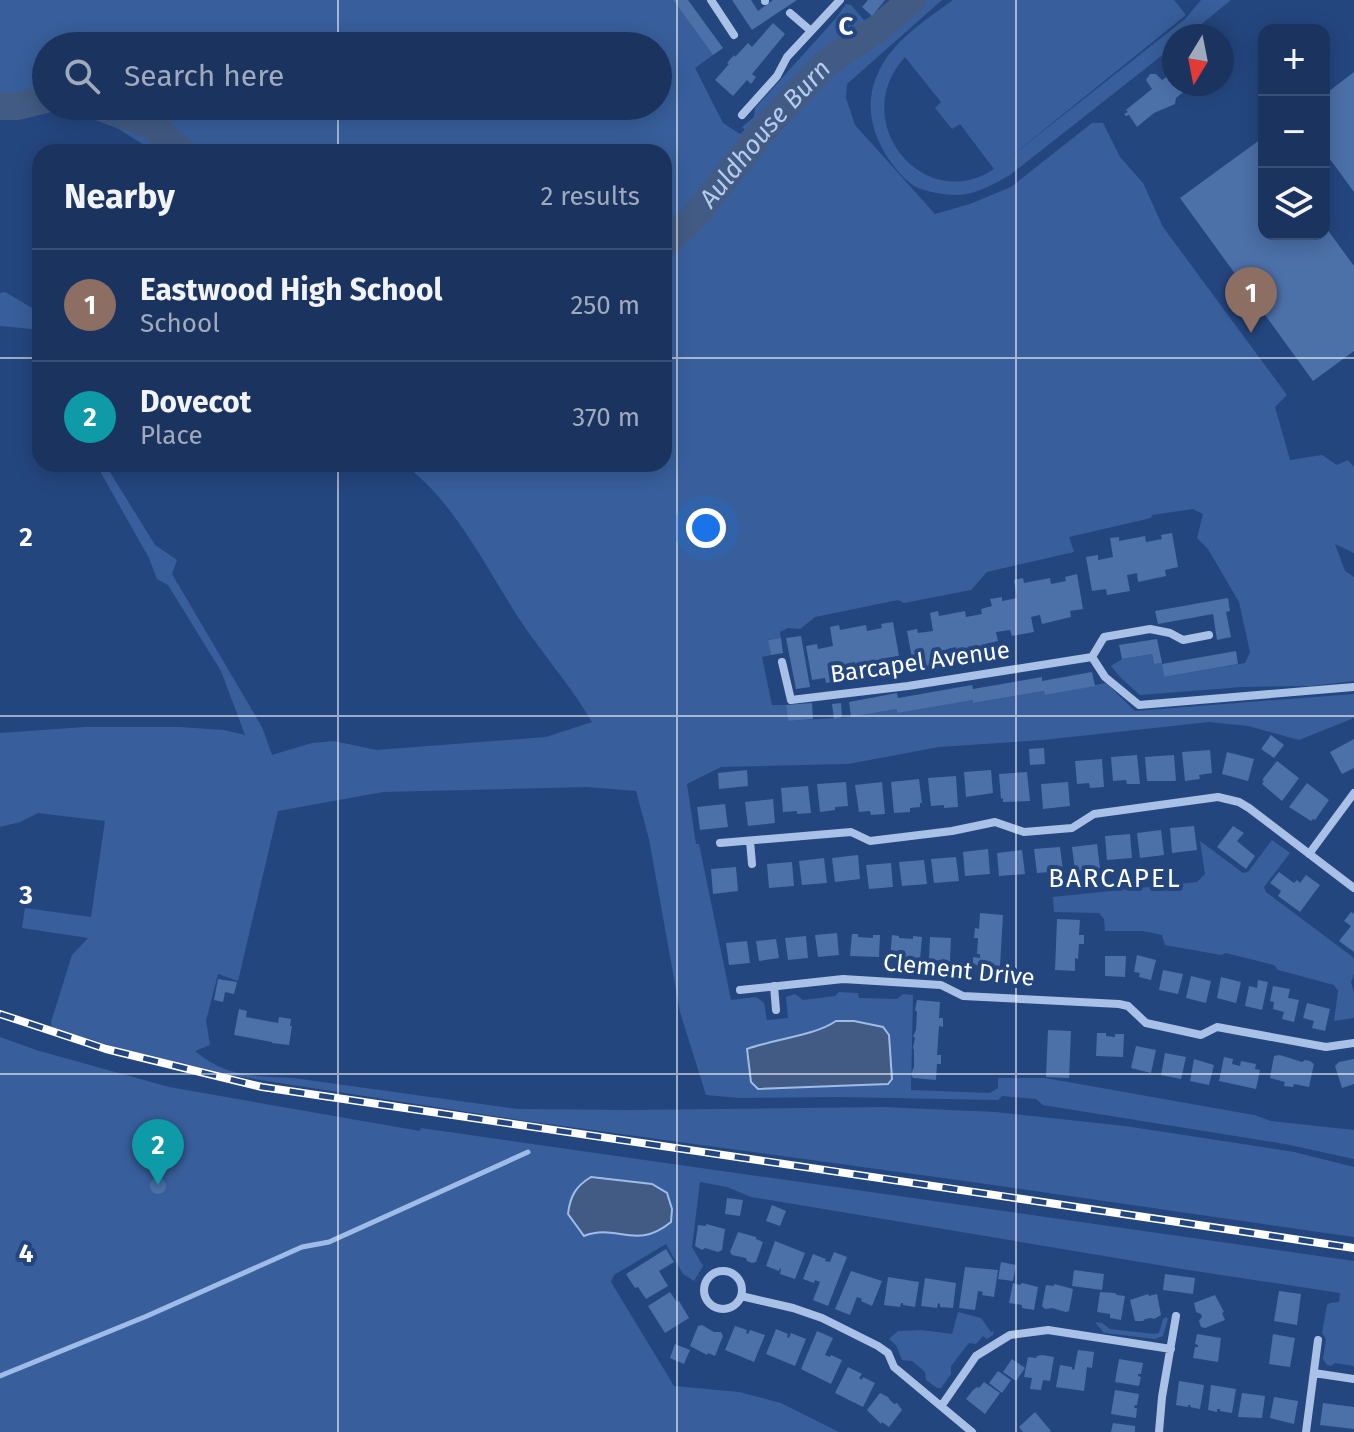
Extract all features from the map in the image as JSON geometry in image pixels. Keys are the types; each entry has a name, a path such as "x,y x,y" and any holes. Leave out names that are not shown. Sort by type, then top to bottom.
{"street":[{"path":"711,0 734,35"},
{"path":"742,115 777,76 787,57 840,0"},
{"path":"790,13 811,31"},
{"name":"Barcapel Avenue","path":"782,662 791,700 908,686 1092,657 1104,637 1150,629 1170,633 1183,640 1209,635"},
{"path":"1092,657 1105,677 1139,705 1354,687"},
{"path":"1309,854 1354,793"},
{"path":"720,843 851,832 870,841 952,831 995,822 1024,832 1072,828 1094,814 1218,797 1249,808 1354,888"},
{"path":"750,841 752,864"},
{"name":"Clement Drive","path":"740,990 843,979 941,985 963,996 1119,1004 1128,1006 1146,1023 1201,1035 1217,1027 1326,1047 1354,1043"},
{"path":"774,986 776,1010"},
{"path":"728,1271 737,1277 741,1296 734,1306 722,1309 710,1305 704,1295 705,1282 710,1275 728,1271"},
{"path":"741,1296 822,1318 878,1346 888,1353 894,1367 972,1432"},
{"path":"1159,1432 1176,1316"},
{"path":"942,1405 976,1356 1010,1335 1048,1330 1171,1349"},
{"path":"1306,1432 1318,1340"},
{"path":"1314,1373 1354,1379"}],"shaded area":[{"path":"0,0 673,0 713,55 695,68 723,123 740,134 745,130 742,127 754,117 755,108 846,4 851,5 864,20 878,17 891,0 942,0 847,84 846,98 855,125 935,214 1011,187 1092,123 1103,123 1120,157 1143,183 1163,227 1287,395 1275,407 1290,460 1322,455 1337,465 1348,460 1354,467 1354,553 1335,544 1345,571 1354,577 1354,681 1140,695 1121,678 1111,666 1122,659 1152,654 1154,664 1162,663 1164,677 1245,663 1250,652 1239,602 1208,549 1197,538 1203,514 1193,509 1152,515 1151,518 1069,537 1074,552 987,572 971,590 904,603 898,600 815,617 800,629 788,628 780,632 781,638 768,640 771,655 762,657 772,705 786,705 788,721 851,717 973,700 974,703 1044,691 1045,695 1106,683 1135,711 1354,694 1354,718 1299,740 1248,726 1209,722 1043,740 939,747 848,764 721,767 687,784 696,844 699,844 731,1000 756,997 764,1003 767,1020 788,1018 786,997 795,994 803,1000 835,996 839,992 858,993 859,998 897,999 903,994 913,995 911,1090 990,1093 998,1088 998,1078 1045,1078 1254,1115 1271,1121 1354,1130 1354,1159 1285,1144 1043,1105 1036,1099 1002,1096 998,1100 740,1098 706,1095 680,1012 649,839 636,791 587,787 383,792 278,811 238,981 218,974 206,1021 210,1045 195,1051 218,1066 241,1074 293,1078 517,1109 882,1107 996,1112 1125,1126 1294,1152 1354,1167 1354,1237 526,1121 222,1074 137,1054 52,1027 72,955 88,938 22,928 25,908 91,917 105,821 38,813 0,827 0,733 85,727 180,727 245,735 221,671 168,585 157,579 149,558 101,472 110,472 155,545 177,560 172,574 262,727 272,755 312,743 334,741 376,750 546,737 592,722 524,626 454,516 412,472 672,472 672,144 142,144 117,128 95,120 672,120 672,32 32,32 32,106 0,107"},
{"path":"953,0 1174,0 1186,15 1175,24 1162,24 1162,34 999,166 1162,37 1162,55 1010,175 979,191 958,195 925,190 906,179 882,148 873,124 871,99 878,73 892,51","holes":["905,57 941,102 935,108 952,129 960,124 994,169 968,180 942,180 920,171 901,155 889,133 884,108 889,82"]},
{"path":"1201,0 1231,0 1202,24 1179,24"},
{"path":"5,292 32,308 32,329 0,326 0,293"},
{"path":"1272,840 1290,853 1264,887 1266,892 1354,958 1351,982 1354,1018 1334,1021 1338,991 1334,985 1226,953 1221,955 1165,945 1162,935 1143,931 1105,931 1104,919 1099,913 1054,912 1053,897 1197,882 1205,874 1200,841 1243,873 1248,872"},
{"path":"836,1021 883,1027 889,1035 892,1079 888,1084 758,1089 751,1082 747,1049 817,1030"},
{"path":"0,1037 169,1087 420,1131 421,1128 1354,1261 1354,1366 1335,1363 1331,1366 1323,1359 1326,1339 1322,1333 1327,1305 1339,1302 1340,1293 751,1197 727,1187 700,1182 692,1247 703,1266 694,1281 683,1274 666,1244 614,1275 611,1282 674,1386 739,1392 781,1403 839,1432 0,1432"},
{"path":"591,1177 652,1184 667,1193 672,1209 671,1222 647,1235 607,1232 584,1236 568,1214 575,1192"},
{"path":"958,1312 981,1318 991,1332 994,1331 993,1335 987,1339 983,1336 976,1344 969,1343 951,1366 951,1374 941,1388 937,1388 926,1380 925,1372 912,1361 902,1360 896,1345 889,1339 898,1331 952,1334"},
{"path":"1166,1317 1163,1336 1155,1339 1104,1333 1095,1322 1110,1329 1154,1334 1159,1333"}],"building":[{"path":"673,0 688,0 723,48 713,55"},
{"path":"732,0 751,0 758,11 773,0 797,0 752,30"},
{"path":"868,0 885,0 872,16 862,7"},
{"path":"773,23 785,34 752,74 756,77 751,84 747,80 733,96 715,80 734,55 748,43 752,47"},
{"path":"1354,72 1354,192 1330,159 1330,90"},
{"path":"1150,74 1156,74 1162,80 1162,96 1178,96 1175,104 1154,113 1137,127 1129,115 1124,114 1152,89 1146,80"},
{"path":"1258,141 1258,240 1330,240 1330,233 1354,266 1354,351 1313,381 1180,198"},
{"path":"1172,533 1178,567 1165,570 1166,576 1138,582 1137,573 1127,575 1130,591 1107,595 1106,589 1092,591 1086,557 1098,555 1098,560 1113,557 1110,538 1119,537 1119,541 1145,536 1146,542"},
{"path":"1077,574 1083,609 1070,611 1071,617 1042,624 1040,615 1031,617 1034,632 1012,636 1010,630 996,632 998,641 985,644 986,649 958,656 956,647 947,649 950,664 927,668 926,662 913,664 907,631 933,631 930,613 938,611 939,616 965,611 966,617 982,614 981,609 992,606 990,599 1002,597 1002,601 1017,598 1014,580 1023,578 1024,583 1050,578 1051,584 1066,581 1065,577"},
{"path":"1228,598 1230,611 1226,612 1231,637 1217,640 1213,614 1158,624 1155,611"},
{"path":"893,622 899,656 885,658 886,665 857,671 855,662 847,664 850,679 826,683 825,678 812,680 806,646 817,644 818,649 833,646 830,627 839,625 840,630 866,625 867,631"},
{"path":"801,636 810,687 796,689 786,638"},
{"path":"781,638 783,653 771,655 768,640"},
{"path":"1157,639 1162,663 1154,664 1152,654 1122,659 1119,645"},
{"path":"1236,651 1238,664 1164,677 1162,664"},
{"path":"1092,672 1095,686 1045,695 1044,691 973,703 973,700 851,717 849,702 897,693 898,698 972,685 973,689"},
{"path":"812,703 813,719 788,721 786,705"},
{"path":"841,703 842,717 834,719 832,704"},
{"path":"1271,735 1284,745 1274,758 1261,749"},
{"path":"1354,739 1354,768 1342,774 1330,752"},
{"path":"1044,748 1045,764 1030,765 1029,749"},
{"path":"1210,750 1212,773 1185,781 1182,752"},
{"path":"1227,752 1254,759 1248,781 1222,774"},
{"path":"1137,755 1140,784 1127,784 1126,780 1113,781 1111,757"},
{"path":"1174,755 1176,781 1147,781 1145,757"},
{"path":"1102,759 1104,787 1090,788 1089,783 1077,784 1075,761"},
{"path":"1277,761 1299,778 1282,801 1262,784"},
{"path":"747,770 748,786 719,789 718,773"},
{"path":"991,770 993,793 966,797 964,772"},
{"path":"1027,772 1030,801 1003,802 999,774"},
{"path":"956,776 958,807 931,806 928,778"},
{"path":"919,779 920,807 910,808 910,812 894,813 891,782"},
{"path":"846,782 848,806 820,812 817,784"},
{"path":"882,782 885,814 859,812 855,785"},
{"path":"1068,782 1070,806 1043,809 1041,784"},
{"path":"1307,783 1329,800 1311,821 1289,807"},
{"path":"808,786 811,813 783,812 781,788"},
{"path":"773,799 775,823 748,826 745,802"},
{"path":"725,804 728,827 700,830 697,807"},
{"path":"1194,826 1197,850 1172,853 1170,828"},
{"path":"1233,826 1244,833 1237,841 1255,856 1246,869 1217,847"},
{"path":"1161,830 1164,855 1140,858 1137,833"},
{"path":"1130,834 1132,858 1107,860 1105,836"},
{"path":"1097,844 1100,868 1075,871 1072,847"},
{"path":"1060,847 1063,871 1037,873 1034,849"},
{"path":"988,849 990,874 965,876 963,852"},
{"path":"1022,850 1025,874 999,876 997,853"},
{"path":"858,855 860,879 835,882 832,858"},
{"path":"956,857 959,881 934,883 931,859"},
{"path":"824,858 827,883 802,885 799,861"},
{"path":"924,860 927,884 902,886 899,862"},
{"path":"792,862 794,886 769,888 767,864"},
{"path":"891,863 893,887 869,889 866,865"},
{"path":"736,867 738,891 713,894 711,869"},
{"path":"1279,872 1294,883 1297,880 1300,883 1306,875 1320,885 1300,912 1278,896 1281,891 1270,883"},
{"path":"1351,912 1354,914 1354,952 1339,941 1351,926 1344,921"},
{"path":"980,913 1003,915 1000,966 973,965 973,957 980,958 977,954 978,938 974,938 975,928 979,929"},
{"path":"1057,919 1080,920 1079,935 1084,935 1084,944 1079,944 1075,971 1055,970"},
{"path":"837,933 839,955 818,957 815,935"},
{"path":"852,934 873,938 873,935 880,935 879,957 850,956"},
{"path":"892,935 913,939 913,936 922,937 920,960 890,958"},
{"path":"806,936 808,958 788,960 785,938"},
{"path":"930,937 951,938 950,961 929,960"},
{"path":"776,939 779,958 759,961 756,941"},
{"path":"747,941 750,963 729,965 726,943"},
{"path":"1137,955 1156,960 1151,980 1134,972"},
{"path":"1105,956 1126,956 1125,977 1105,976"},
{"path":"1163,970 1183,974 1178,994 1159,990"},
{"path":"1191,976 1211,981 1206,1003 1186,998"},
{"path":"1221,977 1241,982 1236,1003 1217,998"},
{"path":"218,979 237,982 234,994 225,992 223,1002 214,1000"},
{"path":"1258,980 1268,982 1262,1010 1245,1006 1249,986 1257,988"},
{"path":"1273,986 1290,989 1288,998 1299,1000 1294,1022 1282,1019 1284,1012 1273,1009 1274,1002 1270,1001"},
{"path":"917,1000 940,1002 939,1018 943,1018 943,1027 939,1026 937,1055 941,1055 941,1064 937,1064 936,1080 913,1078 911,1074 914,1067"},
{"path":"1307,1003 1330,1009 1325,1031 1312,1028 1314,1021 1303,1018"},
{"path":"239,1009 247,1011 246,1017 278,1023 279,1017 291,1019 289,1045 234,1035"},
{"path":"1048,1030 1071,1031 1069,1078 1046,1077"},
{"path":"1097,1033 1115,1037 1115,1034 1124,1034 1123,1057 1096,1056"},
{"path":"1136,1046 1156,1050 1151,1073 1131,1068"},
{"path":"1165,1053 1186,1057 1181,1079 1161,1075"},
{"path":"1274,1056 1314,1064 1309,1087 1284,1086 1285,1082 1270,1078"},
{"path":"1224,1057 1233,1059 1232,1064 1240,1066 1241,1061 1256,1064 1255,1069 1260,1070 1256,1089 1219,1081"},
{"path":"1194,1059 1214,1065 1209,1085 1190,1081"},
{"path":"1354,1059 1354,1084 1342,1088 1335,1066"},
{"path":"155,1178 161,1178 166,1186 164,1192 155,1194 150,1189 150,1183"},
{"path":"727,1198 743,1200 740,1216 725,1214"},
{"path":"772,1205 786,1211 780,1226 766,1221"},
{"path":"698,1225 725,1229 722,1250 702,1250 695,1246"},
{"path":"738,1232 763,1242 756,1262 730,1252"},
{"path":"775,1241 805,1253 795,1279 780,1274 780,1268 779,1271 766,1266"},
{"path":"666,1249 674,1262 659,1271 668,1286 646,1299 626,1274"},
{"path":"834,1252 847,1257 828,1306 813,1300 820,1282 803,1279 813,1254 830,1262"},
{"path":"1001,1262 1016,1265 1013,1281 998,1279"},
{"path":"965,1267 998,1270 994,1297 978,1291 975,1310 959,1308"},
{"path":"1074,1270 1104,1274 1102,1290 1072,1286"},
{"path":"851,1271 882,1281 872,1306 857,1297 850,1315 835,1309"},
{"path":"1165,1274 1195,1278 1193,1294 1163,1290"},
{"path":"888,1277 919,1282 915,1307 903,1303 900,1307 884,1305"},
{"path":"925,1278 956,1283 953,1308 940,1307 938,1303 937,1308 921,1306"},
{"path":"1013,1283 1038,1287 1034,1310 1009,1303"},
{"path":"1046,1285 1073,1289 1069,1311 1045,1309 1042,1306"},
{"path":"1279,1291 1301,1294 1297,1325 1274,1321"},
{"path":"670,1292 689,1318 665,1333 648,1306"},
{"path":"1100,1292 1125,1296 1121,1320 1097,1312"},
{"path":"1157,1294 1161,1315 1135,1321 1130,1300"},
{"path":"1215,1295 1225,1320 1201,1327 1199,1321 1202,1317 1196,1312 1194,1303"},
{"path":"698,1326 714,1332 721,1332 723,1336 715,1356 690,1346"},
{"path":"735,1326 747,1330 748,1334 750,1330 765,1335 754,1362 725,1350"},
{"path":"776,1329 788,1334 789,1338 791,1333 806,1339 795,1366 766,1354"},
{"path":"817,1331 833,1338 825,1355 842,1360 831,1384 801,1369"},
{"path":"1197,1334 1221,1338 1218,1362 1193,1358 1195,1347 1198,1347 1195,1344"},
{"path":"1273,1334 1295,1338 1290,1367 1269,1364"},
{"path":"675,1344 690,1350 684,1364 670,1358"},
{"path":"1078,1350 1094,1352 1092,1368 1087,1367 1084,1391 1056,1387 1060,1365 1074,1370"},
{"path":"1028,1357 1054,1357 1050,1381 1043,1380 1041,1390 1030,1389 1032,1378 1024,1377"},
{"path":"1012,1359 1025,1368 1016,1381 1003,1372"},
{"path":"1119,1359 1143,1363 1141,1374 1138,1374 1141,1377 1139,1386 1115,1382"},
{"path":"848,1367 862,1374 859,1378 862,1380 863,1377 875,1383 863,1407 835,1393"},
{"path":"998,1371 1011,1380 1002,1393 989,1383"},
{"path":"1179,1381 1204,1385 1200,1409 1191,1405 1176,1405"},
{"path":"984,1382 1000,1393 985,1414 966,1399"},
{"path":"1211,1385 1236,1389 1232,1413 1220,1409 1217,1412 1208,1410"},
{"path":"1115,1390 1139,1394 1134,1408 1137,1408 1136,1418 1111,1414"},
{"path":"880,1393 897,1403 902,1410 889,1427 881,1424 867,1410"},
{"path":"1242,1393 1265,1396 1262,1418 1238,1417"},
{"path":"1274,1397 1298,1401 1294,1424 1270,1418"},
{"path":"1323,1403 1354,1407 1354,1429 1320,1425"},
{"path":"1035,1412 1051,1431 1023,1432 1019,1427"},
{"path":"1113,1423 1135,1426 1135,1432 1111,1432"}],"waterway":[{"name":"Auldhouse Burn","path":"672,237 694,217 766,127 826,63 874,31 912,0"},
{"name":"Auldhouse Burn","path":"0,106 32,102"},
{"name":"Auldhouse Burn","path":"139,120 150,124 174,144"},
{"path":"0,1376 147,1316 302,1247 329,1242 528,1152"}],"railway":[{"path":"0,1014 106,1049 262,1087 1354,1248"}],"place":[{"name":"Eastwood High School","path":"1251,333"},
{"name":"Dovecot","path":"158,1185"}],"district":[{"name":"BARCAPEL","path":"1115,878"}]}
